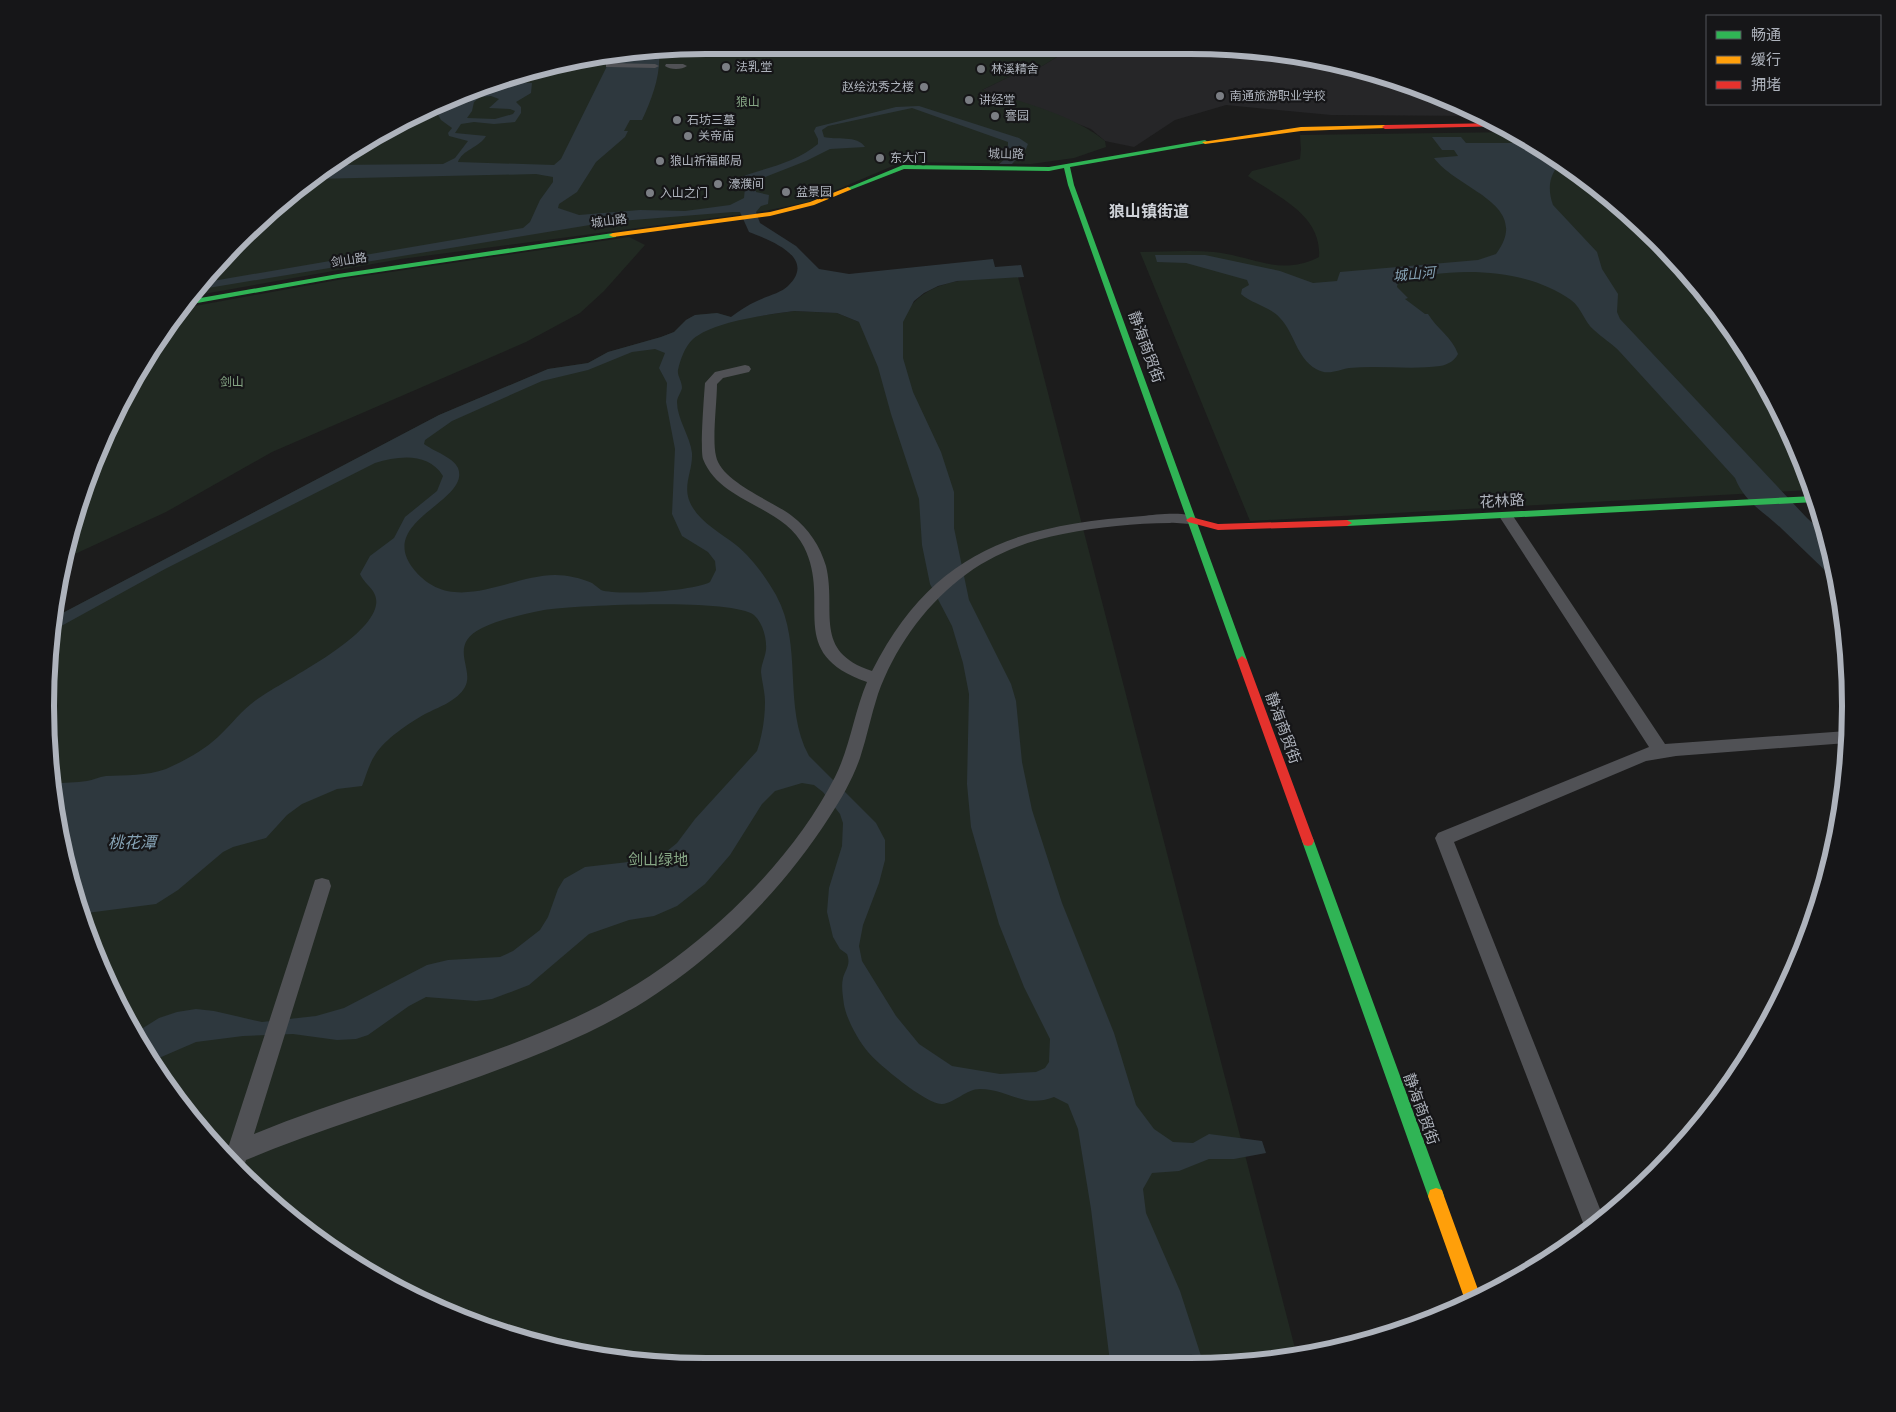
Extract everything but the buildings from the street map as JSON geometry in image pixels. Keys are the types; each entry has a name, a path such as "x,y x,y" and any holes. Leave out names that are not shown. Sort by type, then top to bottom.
{"street":[{"path":"609,65 655,66"},
{"path":"669,66 683,66"},
{"name":"城山路","path":"517,249 770,214 812,204 904,167 1049,169 1194,143 1301,129 1486,125"},
{"name":"静海商贸街","path":"1067,167 1071,185 1191,520 1472,1294"},
{"name":"剑山路","path":"195,302 338,276 517,249"},
{"path":"745,370 719,375 711,383 709,457 713,466 729,483 780,512 797,526 817,559 826,643 835,659 846,669 877,679"},
{"name":"花林路","path":"1191,520 1218,527 1506,516 1809,500"},
{"path":"1506,516 1661,752"},
{"path":"235,1157 268,1138 524,1048 581,1025 622,1003 696,952 780,872 804,842 842,780 877,679 906,624 932,594 966,567 1000,548 1054,530 1172,518 1191,520"},
{"path":"1593,1218 1444,838 1644,755 1841,737"},
{"path":"234,1155 273,1044 322,886"}],"shaded area":[{"name":"南通旅游职业学校","path":"1062,54 1233,55 1275,59 1317,66 1400,88 1467,116 1331,115 1226,105 1175,120 1134,147 1105,141 1091,129 1023,103 982,90 1025,69 1042,66"}],"green space":[{"name":"狼山","path":"706,54 1062,54 1042,66 1025,69 982,90 1063,117 1105,141 1106,147 1074,158 1031,164 902,162 808,202 759,212 401,259 201,294 245,245 276,216 309,189 380,141 456,103 496,88 579,66 621,59 663,55"},
{"path":"1499,132 1552,164 1620,216 1651,245 1707,309 1755,380 1793,456 1806,490 1250,521 1140,252 1214,252 1266,264 1279,265 1305,263 1319,257 1318,242 1306,218 1284,200 1248,176 1252,171 1300,159 1300,135"},
{"name":"剑山","path":"629,237 645,245 604,291 580,313 526,342 272,452 166,512 72,556 88,496 103,456 121,418 141,380 191,307 343,279"},
{"name":"剑山绿地","path":"1018,277 1295,1350 1233,1357 1190,1358 663,1357 579,1346 496,1324 456,1309 380,1271 309,1223 276,1196 216,1136 164,1068 141,1032 121,994 103,956 88,916 66,833 59,791 55,749 54,706 55,663 60,614 439,415 548,369 588,363 608,352 674,332 686,320 695,315 717,313 731,317 751,317 794,311 837,313 859,322 907,311 917,299 929,291 957,281"}],"water":[{"name":"桃花潭","path":"659,55 657,78 642,120 630,120 624,131 628,131 625,137 596,162 577,192 559,204 558,208 579,215 640,210 685,211 730,205 744,198 745,188 735,186 735,179 789,161 809,151 818,144 814,131 816,127 896,107 919,106 1019,138 1028,144 1026,149 1012,164 999,164 1005,159 994,151 1008,146 1008,142 912,108 828,126 822,130 824,137 852,139 862,143 865,147 830,149 806,161 755,181 756,192 769,195 768,204 761,206 756,212 760,223 796,246 819,269 849,274 993,259 995,267 1021,265 1024,277 957,281 938,286 924,293 914,301 903,322 903,358 913,392 941,452 954,492 954,528 969,600 1011,684 1016,701 1022,762 1032,810 1062,903 1114,1033 1136,1105 1154,1129 1173,1142 1193,1143 1209,1134 1262,1141 1266,1153 1234,1159 1209,1159 1179,1171 1152,1173 1143,1189 1146,1213 1180,1291 1202,1358 1110,1358 1091,1209 1078,1129 1068,1104 1054,1097 1033,1101 980,1089 970,1091 947,1103 935,1103 892,1074 873,1058 860,1042 850,1023 844,1005 842,981 848,964 847,954 840,949 833,937 827,912 829,888 842,846 843,823 840,814 823,792 814,785 802,783 775,791 762,804 730,855 705,884 677,906 654,916 629,920 589,934 529,985 492,999 476,1001 426,997 409,1006 368,1035 356,1039 337,1040 293,1034 243,1036 196,1042 158,1058 141,1032 140,1030 159,1018 177,1012 196,1009 214,1011 262,1022 316,1016 344,1008 427,965 448,960 500,957 513,951 540,930 548,917 558,889 564,879 585,867 637,861 666,852 677,843 695,819 757,751 764,715 765,698 761,672 766,646 762,627 754,615 740,610 717,606 653,604 561,608 505,619 482,628 466,642 464,657 467,680 462,692 447,703 412,722 385,743 369,766 362,786 337,789 302,804 287,815 266,838 233,847 223,852 178,890 156,904 87,913 66,833 58,784 87,781 106,776 151,773 173,766 206,747 256,700 342,646 368,621 375,609 376,598 374,593 360,574 370,556 394,538 405,517 437,491 443,476 437,468 421,459 403,458 375,463 165,569 58,628 60,614 439,415 548,369 588,363 608,352 674,332 686,320 695,315 717,313 731,317 750,304 778,293 788,286 796,276 797,266 794,258 778,245 749,232 740,212 733,212 608,222 206,288 212,281 523,228 530,222 540,200 553,182 553,177 536,174 323,179 343,165 443,164 455,158 468,141 449,136 448,133 452,128 441,120 437,112 496,88 516,82 532,83 531,93 516,102 521,107 521,113 515,122 494,124 474,122 461,124 455,133 486,136 480,143 463,154 458,162 554,165 561,159 610,61","holes":["491,96 499,99 489,108 510,109 515,111 513,114 495,119 467,118 472,111 474,102 480,97","794,311 837,313 859,322 878,367 891,414 919,499 922,545 930,584 952,626 963,663 969,694 967,784 971,827 999,924 1024,987 1050,1039 1049,1062 1045,1068 1036,1072 1000,1074 952,1066 919,1044 896,1016 862,961 859,946 863,925 879,883 885,860 885,840 876,823 809,756 801,737 796,717 789,635 776,595 753,561 736,545 702,519 689,501 687,487 692,453 679,415 677,402 682,388 678,370 685,349 693,339 702,333 727,323","655,349 665,353 659,368 667,383 666,402 675,449 672,514 682,536 708,552 715,561 716,570 710,582 689,588 623,593 601,590 588,581 574,577 555,575 462,592 444,590 427,582 412,567 405,551 407,536 415,524 452,491 458,480 458,468 455,464 447,457 424,444 425,440 452,421 542,381 588,370 632,352"]},
{"name":"城山河","path":"1432,137 1461,137 1466,143 1519,143 1557,168 1550,181 1553,205 1597,252 1602,269 1618,294 1617,312 1620,319 1817,527 1829,574 1749,500 1735,478 1620,352 1591,327 1575,303 1552,289 1532,281 1487,273 1440,273 1398,282 1397,287 1408,298 1405,299 1425,314 1428,314 1452,343 1458,354 1455,358 1440,366 1417,368 1360,367 1325,372 1309,364 1300,352 1285,324 1276,314 1241,294 1242,289 1249,285 1247,280 1186,263 1157,262 1155,255 1205,255 1280,271 1313,283 1337,281 1340,272 1478,260 1496,254 1505,237 1505,223 1499,210 1445,170 1434,158 1458,156 1454,150 1442,150"}],"traffic: fast":[{"path":"848,189 903,167 1049,169 1205,142"},
{"path":"1067,167 1071,185 1242,660"},
{"path":"195,302 338,276 613,235"},
{"path":"1347,523 1809,499"},
{"path":"1308,841 1436,1196"}],"traffic: slow":[{"path":"1205,142 1301,129 1385,127"},
{"path":"613,235 770,214 812,204 848,189"},
{"path":"1436,1196 1471,1294"}],"traffic: jam":[{"path":"1385,127 1486,125"},
{"path":"1191,520 1218,527 1347,523"},
{"path":"1242,660 1308,841"}],"place":[{"name":"法乳堂","path":"726,67"},
{"name":"林溪精舍","path":"981,69"},
{"name":"赵绘沈秀之楼","path":"924,87"},
{"name":"南通旅游职业学校","path":"1220,96"},
{"name":"讲经堂","path":"969,100"},
{"name":"謇园","path":"995,116"},
{"name":"石坊三墓","path":"677,120"},
{"name":"关帝庙","path":"688,136"},
{"name":"东大门","path":"880,158"},
{"name":"狼山祈福邮局","path":"660,161"},
{"name":"濠濮间","path":"718,184"},
{"name":"盆景园","path":"786,192"},
{"name":"入山之门","path":"650,193"}],"district":[{"name":"狼山镇街道","path":"1149,211"}]}
